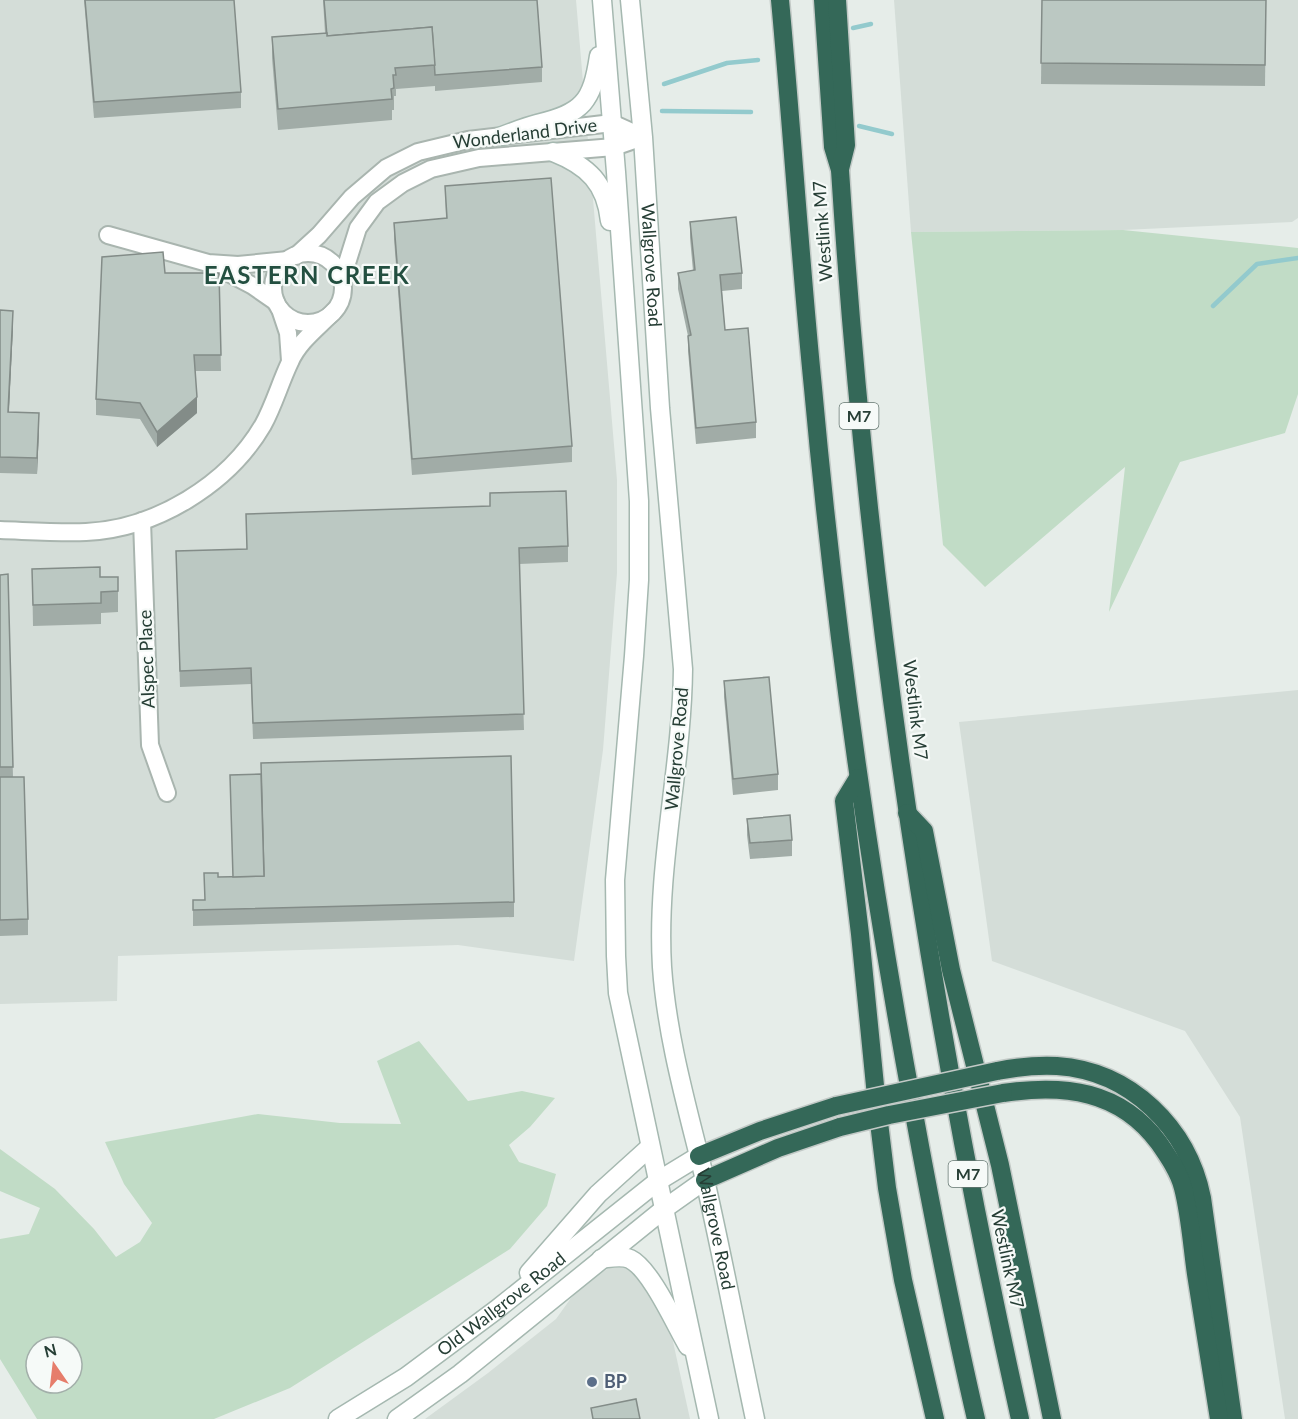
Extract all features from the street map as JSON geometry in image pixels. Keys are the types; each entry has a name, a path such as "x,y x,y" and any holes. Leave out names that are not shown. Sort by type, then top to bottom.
{"highway":[{"name":"Westlink M7","path":"780,0 814,399 858,778 881,931 928,1193 976,1419"},
{"name":"Westlink M7","path":"823,0 833,147 840,170 855,381 907,813 921,861 933,926 963,1153 1020,1419"},
{"path":"837,0 846,145 840,170"},
{"path":"858,778 844,801 860,934 875,1095 887,1188 903,1280 935,1419"},
{"path":"933,926 1000,1165 1052,1419"},
{"path":"699,1156 760,1131 836,1106 1036,1065 1058,1066 1096,1074 1133,1092 1158,1113 1178,1137 1192,1164 1200,1188 1228,1417"},
{"path":"705,1180 778,1148 840,1127 890,1115 1003,1093 1045,1088 1085,1093 1102,1098 1134,1117 1153,1136 1164,1151 1183,1187 1228,1417"}],"main road":[{"name":"Wallgrove Road","path":"602,0 639,501 639,558 634,656 615,880 618,993 709,1419"},
{"name":"Wallgrove Road","path":"630,0 643,137 660,408 683,669 683,712 665,864 662,967 668,1015 755,1419"},
{"path":"502,136 535,124 558,120 581,106 596,79 604,24"},
{"path":"553,152 579,165 603,190 608,205 612,244 627,324"},
{"path":"496,1310 598,1194 649,1141"},
{"name":"Old Wallgrove Road","path":"338,1419 406,1377 496,1310 658,1181 699,1156"},
{"name":"Old Wallgrove Road","path":"397,1419 460,1374 664,1209 705,1180"},
{"path":"601,1259 619,1257 630,1259 639,1266 653,1283 697,1364"}],"street":[{"name":"Wonderland Drive","path":"292,258 319,235 352,197 386,168 418,152 458,142 612,123 643,137"},
{"name":"Wonderland Drive","path":"342,279 358,228 377,202 403,183 431,169 479,158 614,147 643,137"},
{"path":"108,235 208,263 253,286 278,305 286,316 296,321 316,322 326,318 334,311"},
{"path":"0,530 87,532 117,528 142,521 188,498 211,483 236,460 262,425 282,386 290,361 306,338 334,311 340,301 343,290 342,279 337,269 319,255 308,254 238,265 208,263"},
{"path":"290,361 288,333 273,291 274,279 279,268 292,258"},
{"name":"Alspec Place","path":"142,521 150,745 167,793"}],"shaded area":[{"path":"0,0 576,0 617,480 617,573 603,750 574,961 458,945 118,956 117,1001 0,1004"},
{"path":"894,0 1298,0 1298,218 1292,222 1123,230 911,232"},
{"path":"1298,690 1298,1419 1285,1419 1240,1117 1185,1031 992,961 959,722"},
{"path":"620,1267 634,1270 664,1310 690,1419 425,1419 556,1319 571,1298 592,1278 609,1268"}],"green space":[{"path":"1123,230 1298,248 1298,394 1285,433 1180,462 1109,612 1125,467 985,587 943,545 911,232"},
{"path":"419,1041 468,1101 522,1091 555,1098 530,1127 509,1145 519,1162 556,1174 547,1206 510,1249 290,1388 214,1419 37,1419 0,1359 0,1239 29,1234 40,1208 0,1191 0,1149 55,1189 94,1229 116,1257 140,1242 152,1223 124,1184 105,1142 258,1114 340,1123 401,1124 377,1061"}],"building":[{"path":"85,0 234,0 241,92 94,102"},
{"path":"324,0 537,0 542,67 435,75 432,27 327,36"},
{"path":"1042,0 1266,0 1265,65 1041,63"},
{"path":"432,27 435,65 395,68 394,88 391,89 392,99 278,109 272,37 327,33 327,36"},
{"path":"551,178 572,446 412,459 394,223 447,218 445,186"},
{"path":"736,217 742,273 720,275 725,330 748,328 756,422 696,428 688,336 691,335 678,273 695,270 690,222"},
{"path":"163,252 165,273 219,273 221,355 194,355 197,397 157,432 140,403 96,399 102,257"},
{"path":"0,310 13,311 8,412 39,413 37,458 0,457"},
{"path":"566,491 568,546 519,548 524,714 253,723 251,668 180,671 176,551 247,549 246,514 490,506 490,493"},
{"path":"100,567 100,577 118,577 118,591 101,592 101,603 33,605 32,569"},
{"path":"8,574 13,767 0,767 0,575"},
{"path":"769,677 778,774 733,779 724,681"},
{"path":"511,756 514,902 193,910 193,900 205,900 204,873 218,873 218,877 264,876 261,763"},
{"path":"261,774 264,876 233,877 230,775"},
{"path":"0,777 24,777 28,919 0,920"},
{"path":"790,815 792,840 750,843 747,819"},
{"path":"636,1399 640,1419 593,1419 591,1408"}],"waterway":[{"path":"853,28 871,24"},
{"path":"664,84 727,63 758,60"},
{"path":"662,111 751,112"},
{"path":"859,126 892,134"},
{"path":"1213,306 1257,264 1298,258"}],"place":[{"name":"BP","path":"592,1382"}],"district":[{"name":"EASTERN CREEK","path":"307,276"}]}
